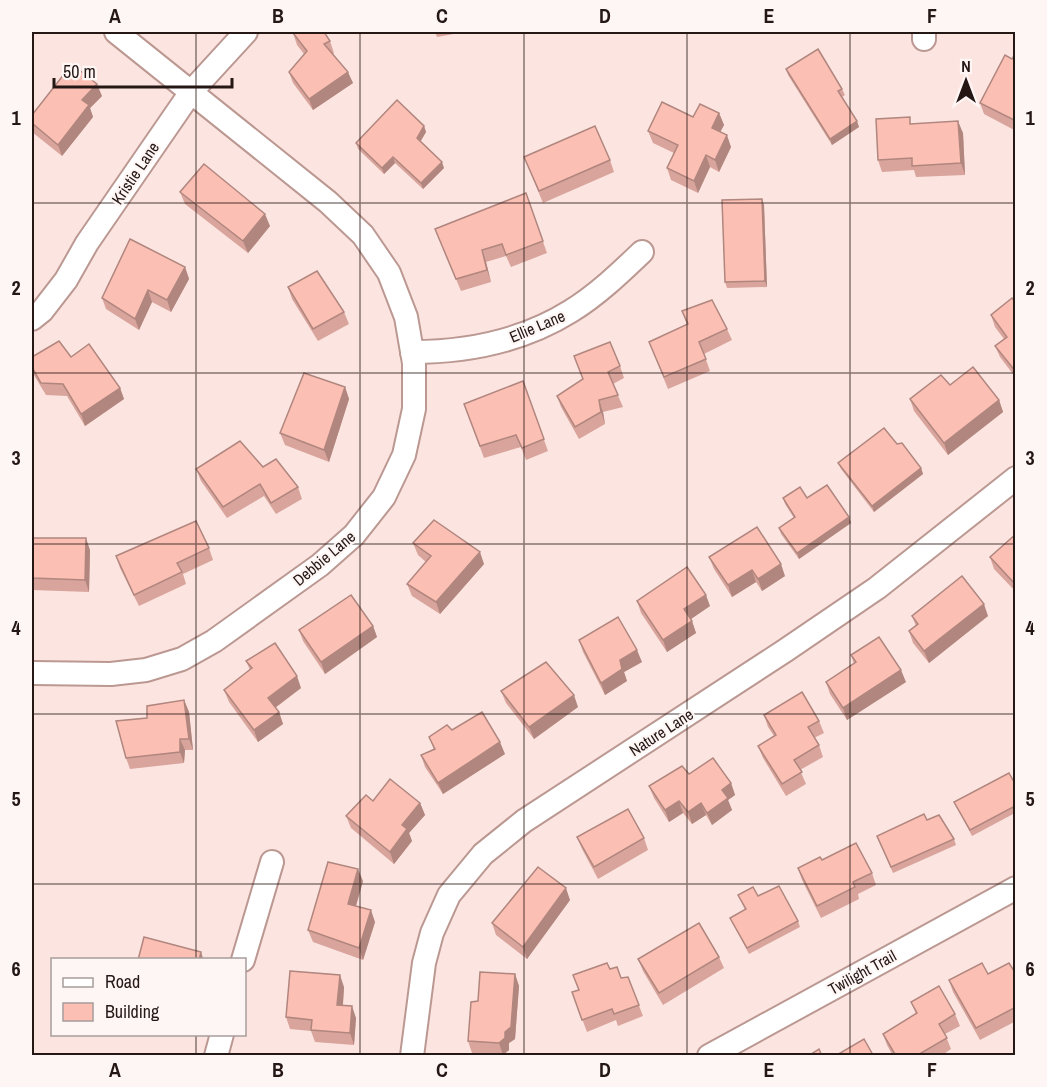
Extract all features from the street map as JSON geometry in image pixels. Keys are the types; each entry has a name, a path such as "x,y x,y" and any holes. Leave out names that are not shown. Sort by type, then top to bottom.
{"street":[{"name":"Debbie Lane","path":"32,673 111,674 146,669 182,659 214,641 320,565 354,535 384,497 404,455 414,409 414,363 406,317 389,273 363,235 328,202 116,32"},
{"name":"Kristie Lane","path":"32,319 42,311 66,280 87,243 191,92 246,32"},
{"name":"Ellie Lane","path":"412,352 440,352 485,346 530,332 571,311 608,284 642,252"},
{"name":"Nature Lane","path":"412,1056 424,963 432,933 449,895 483,854 524,821 877,588 1016,478"},
{"path":"244,958 272,862"},
{"name":"Twilight Trail","path":"709,1056 1016,888"},
{"path":"216,1056 222,1036"}],"building":[{"path":"324,32 330,41 324,44 348,72 309,99 289,72 307,51 293,33"},
{"path":"818,49 842,89 838,91 857,121 830,139 786,69"},
{"path":"1016,52 1016,121 980,103 1005,55 1012,59"},
{"path":"72,64 97,84 82,100 89,105 58,145 32,123 32,115"},
{"path":"397,100 424,126 417,138 442,162 421,183 393,157 382,168 356,143"},
{"path":"662,102 693,117 700,104 719,113 712,128 727,135 715,160 706,155 694,181 667,168 678,145 648,131"},
{"path":"910,117 910,124 958,121 961,163 912,166 912,158 878,160 876,119"},
{"path":"595,126 610,160 539,191 524,157"},
{"path":"204,164 265,214 243,241 180,192"},
{"path":"526,193 543,241 506,255 502,244 482,250 487,270 456,279 435,229"},
{"path":"762,199 765,281 725,282 722,200"},
{"path":"130,239 185,267 167,300 148,290 135,319 102,298"},
{"path":"317,271 344,312 313,329 288,287"},
{"path":"1012,298 1016,303 1016,372 995,346 1007,337 991,315"},
{"path":"712,300 727,329 699,342 706,359 664,377 649,342 688,324 682,311"},
{"path":"59,341 71,357 89,344 120,388 81,414 63,384 41,383 32,367 32,357"},
{"path":"610,342 620,366 608,372 618,395 599,400 601,412 575,427 557,396 583,379 574,356"},
{"path":"973,367 999,400 944,443 910,399 941,375 950,385"},
{"path":"304,373 345,387 324,450 280,433"},
{"path":"523,381 544,439 522,448 516,435 480,446 464,404"},
{"path":"884,428 897,444 902,443 921,468 872,506 838,463"},
{"path":"240,441 263,467 276,459 298,487 271,503 260,484 223,507 196,469"},
{"path":"827,485 849,517 797,553 779,528 795,517 783,498 800,487 807,498"},
{"path":"434,520 480,552 436,602 407,584 431,556 413,543"},
{"path":"196,521 209,548 177,563 182,572 134,595 116,556"},
{"path":"757,527 781,564 758,579 752,570 728,585 709,557"},
{"path":"1016,534 1016,585 990,557"},
{"path":"32,538 86,538 85,580 32,578"},
{"path":"687,567 706,595 684,609 692,621 663,640 637,601"},
{"path":"962,576 984,604 924,651 909,631 918,624 912,616"},
{"path":"351,595 373,626 321,662 299,630"},
{"path":"618,617 637,650 620,660 622,669 601,683 579,640"},
{"path":"879,637 901,670 843,708 826,682 856,662 851,655"},
{"path":"275,643 297,676 268,698 279,712 254,730 224,690 252,668 246,661"},
{"path":"546,662 574,695 529,727 501,691"},
{"path":"802,692 819,721 808,727 819,745 794,760 802,772 782,784 758,746 776,735 764,715"},
{"path":"184,700 189,739 180,739 180,752 126,758 116,721 147,718 147,706"},
{"path":"482,712 500,742 438,783 421,755 435,749 429,737 447,725 452,730"},
{"path":"713,758 731,783 722,790 728,798 707,813 701,803 688,812 679,801 665,810 649,786 682,766 689,774"},
{"path":"1009,773 1013,780 1016,779 1016,809 1014,810 1013,807 970,830 954,802"},
{"path":"390,779 420,803 402,825 407,829 390,852 346,816 366,795 373,801"},
{"path":"628,809 644,838 594,867 577,837"},
{"path":"924,814 927,820 939,815 954,839 891,867 877,836"},
{"path":"856,843 872,873 853,882 855,887 817,906 798,868 820,857 822,860"},
{"path":"328,862 358,869 348,904 371,910 359,948 308,930"},
{"path":"538,867 566,888 523,947 492,923"},
{"path":"779,886 798,921 747,948 730,918 746,909 738,895 753,887 758,896"},
{"path":"699,923 719,957 659,993 638,959"},
{"path":"144,937 201,952 200,958 139,958"},
{"path":"607,963 610,969 617,967 621,978 628,977 639,1005 614,1014 612,1009 582,1020 572,992 579,990 573,975"},
{"path":"982,963 988,974 1009,963 1016,974 1016,1007 976,1028 949,980"},
{"path":"290,971 340,975 337,1005 352,1006 350,1033 311,1030 312,1020 286,1017"},
{"path":"480,972 515,974 511,1027 499,1043 468,1041 471,1002 478,1001"},
{"path":"939,986 955,1014 939,1024 947,1038 916,1056 896,1056 883,1034 917,1013 911,1002"},
{"path":"864,1039 873,1055 835,1056"},
{"path":"819,1049 822,1056 808,1056"}]}
